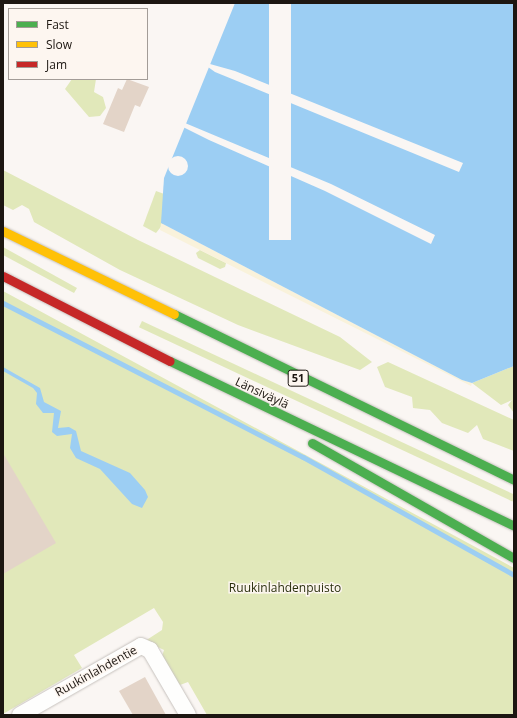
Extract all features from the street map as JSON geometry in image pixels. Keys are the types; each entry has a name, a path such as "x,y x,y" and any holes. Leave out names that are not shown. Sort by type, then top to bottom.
{"highway":[{"name":"51","path":"3,231 514,480"},
{"name":"Länsiväylä","path":"3,276 230,391 514,526"},
{"path":"230,391 358,473 514,558"}],"street":[{"name":"Ruukinlahdentie","path":"20,715 141,646 150,650 188,715"}],"green space":[{"path":"71,80 96,80 94,92 103,97 106,108 100,116 89,117 65,89"},
{"path":"3,170 138,240 340,337 372,362 360,370 238,325 120,270 34,222 29,209 22,205 13,210 3,205"},
{"path":"156,191 167,195 164,223 156,233 143,226"},
{"path":"3,247 77,288 74,293 3,255"},
{"path":"200,250 226,263 225,267 220,269 198,258 196,253"},
{"name":"Ruukinlahdenpuisto","path":"3,291 514,568 514,715 207,715 188,682 180,685 160,662 164,650 145,641 162,630 163,622 154,608 74,655 82,668 3,714"},
{"path":"142,321 514,494 512,501 139,327"},
{"path":"388,362 514,420 514,451 483,439 477,425 468,433 442,423 430,410 413,408 412,397 385,387 377,367"},
{"path":"514,366 514,413 508,405 512,400 501,405 472,383"}],"sand":[{"path":"161,223 462,380 472,383 471,386 160,230"}],"water":[{"path":"235,3 514,3 514,366 472,383 462,380 161,223 164,178"},
{"path":"3,367 40,388 44,402 61,411 58,428 69,427 76,431 81,451 130,473 145,490 148,497 142,508 132,504 100,469 76,458 70,448 72,434 57,436 52,432 54,413 43,413 36,404 37,393 33,388 3,371"}],"pier":[{"path":"269,3 291,3 291,240 269,240"},
{"path":"210,64 235,71 463,163 459,172 215,72 208,67"},
{"path":"185,123 331,184 435,235 431,244 325,191 209,140 183,127"},
{"path":"178,156 185,159 188,166 185,173 178,176 171,173 168,166 171,159"}],"building":[{"path":"127,80 149,87 140,107 135,105 124,132 103,124 118,88 122,90"},
{"path":"3,453 56,543 3,574"},
{"path":"145,677 166,715 133,715 119,691"}],"waterway":[{"path":"3,303 303,457 514,575"}],"traffic: fast":[{"path":"174,314 514,480"},
{"path":"170,361 514,526"},
{"path":"312,443 514,558"}],"traffic: slow":[{"path":"3,231 174,314"}],"traffic: jam":[{"path":"3,276 170,361"}]}
